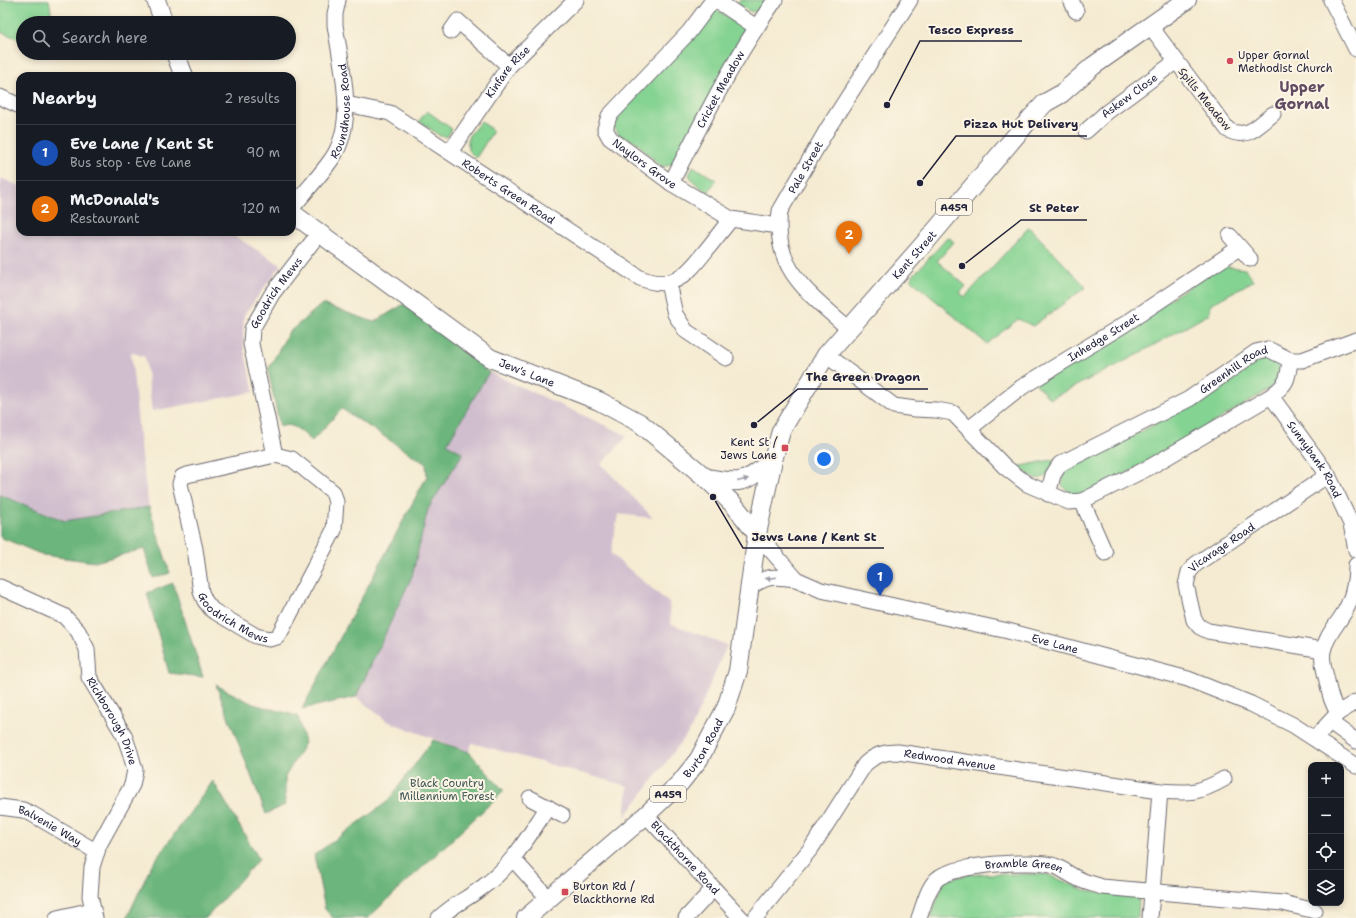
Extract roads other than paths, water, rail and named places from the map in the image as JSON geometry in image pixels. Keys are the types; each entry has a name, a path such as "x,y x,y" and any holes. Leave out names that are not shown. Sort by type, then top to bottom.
{"main road":[{"path":"156,0 162,16"},
{"name":"Kent Street","path":"757,534 781,430 826,355 1045,104 1060,94 1093,66 1151,27 1187,0"},
{"path":"178,60 182,72"},
{"name":"Jew's Lane","path":"296,216 490,358 599,401 640,423 706,478 734,505 757,534"},
{"path":"706,478 732,482 744,481 773,460"},
{"name":"Burton Road","path":"526,918 646,815 680,783 699,759 726,708 738,672 757,534"}],"street":[{"name":"Roundhouse Road","path":"296,203 332,159 343,132 346,104 335,25 335,14 338,0"},
{"name":"Kinfare Rise","path":"450,152 509,66 576,0"},
{"path":"714,0 756,28"},
{"name":"Naylors Grove","path":"714,0 689,32 609,116 605,129 610,138 672,183 731,219 778,226"},
{"name":"Cricket Meadow","path":"672,183 722,83 775,0"},
{"name":"Pale Street","path":"849,329 801,286 790,270 781,250 778,226 780,211 825,134 910,0"},
{"path":"1331,0 1356,49"},
{"path":"451,31 458,21 509,66"},
{"name":"Spills Meadow","path":"1151,27 1175,62 1228,130 1237,135 1246,134 1273,114"},
{"name":"Askew Close","path":"1086,132 1107,112 1175,62"},
{"path":"0,97 16,104"},
{"name":"Roberts Green Road","path":"346,104 390,113 640,278 654,283 668,283"},
{"path":"726,358 686,331 675,314 668,283 689,272 731,219"},
{"name":"Goodrich Mews","path":"276,455 252,344 252,329 272,294 320,232"},
{"name":"Inhedge Street","path":"969,429 1022,388 1125,324 1244,254 1230,236"},
{"path":"826,355 894,406 936,410 953,414 1005,467 1027,484 1069,502 1082,501 1150,467 1271,396 1285,385 1288,377 1290,360 1302,360 1356,340"},
{"name":"Greenhill Road","path":"1048,494 1053,475 1060,464 1189,399 1256,352 1268,349 1290,360"},
{"name":"Sunnybank Road","path":"1271,396 1328,475 1351,524 1356,550"},
{"name":"Goodrich Mews","path":"276,455 292,459 325,484 333,492 336,502 336,512 334,530 280,633 277,637 269,640 256,636 212,610 205,601 201,592 195,549 180,484 182,477 187,475 276,455"},
{"name":"Vicarage Road","path":"1323,650 1208,632 1200,628 1194,620 1186,585 1189,572 1196,564 1328,475"},
{"path":"1082,501 1105,553"},
{"name":"Eve Lane","path":"757,534 796,579 821,590 1008,631 1188,679 1251,704 1316,738 1356,766"},
{"path":"1356,565 1356,577 1351,597 1343,615 1330,633 1323,650 1322,658 1334,706 1334,718 1356,741"},
{"path":"749,588 760,580 772,576 796,579"},
{"name":"Richborough Drive","path":"0,586 64,616 78,631 87,649 89,677 115,719 128,746 135,770 132,785 97,852 92,867 89,887 94,914"},
{"path":"1316,738 1334,718 1356,702"},
{"name":"Redwood Avenue","path":"755,918 812,847 865,764 880,754 898,752 1160,791 1189,793 1207,789 1224,779"},
{"path":"1150,918 1160,791"},
{"path":"530,798 562,815"},
{"name":"Balvenie Way","path":"0,807 23,810 32,814 97,852"},
{"path":"439,918 452,906 484,886 513,859 548,807"},
{"name":"Blackthorne Road","path":"646,815 741,918"},
{"path":"513,859 548,898"},
{"name":"Bramble Green","path":"919,918 929,891 938,879 955,870 991,865 1031,864 1054,866 1080,880 1102,887 1283,903 1316,911"},
{"path":"686,918 713,889"},
{"path":"57,918 94,914"}],"place":[{"name":"Upper Gornal Methodist Church","path":"1230,61"},
{"name":"Tesco Express","path":"887,105"},
{"name":"Pizza Hut Delivery","path":"920,183"},
{"name":"McDonald's","path":"849,254"},
{"name":"St Peter","path":"962,266"},
{"name":"The Green Dragon","path":"754,425"},
{"name":"Kent St / Jews Lane","path":"785,448"},
{"name":"Jews Lane / Kent St","path":"713,497"},
{"name":"Eve Lane / Kent St","path":"880,596"},
{"name":"Burton Rd / Blackthorne Rd","path":"565,892"}],"district":[{"name":"Upper Gornal","path":"1302,96"}],"park label":[{"name":"Black Country Millennium Forest","path":"447,789"}]}
